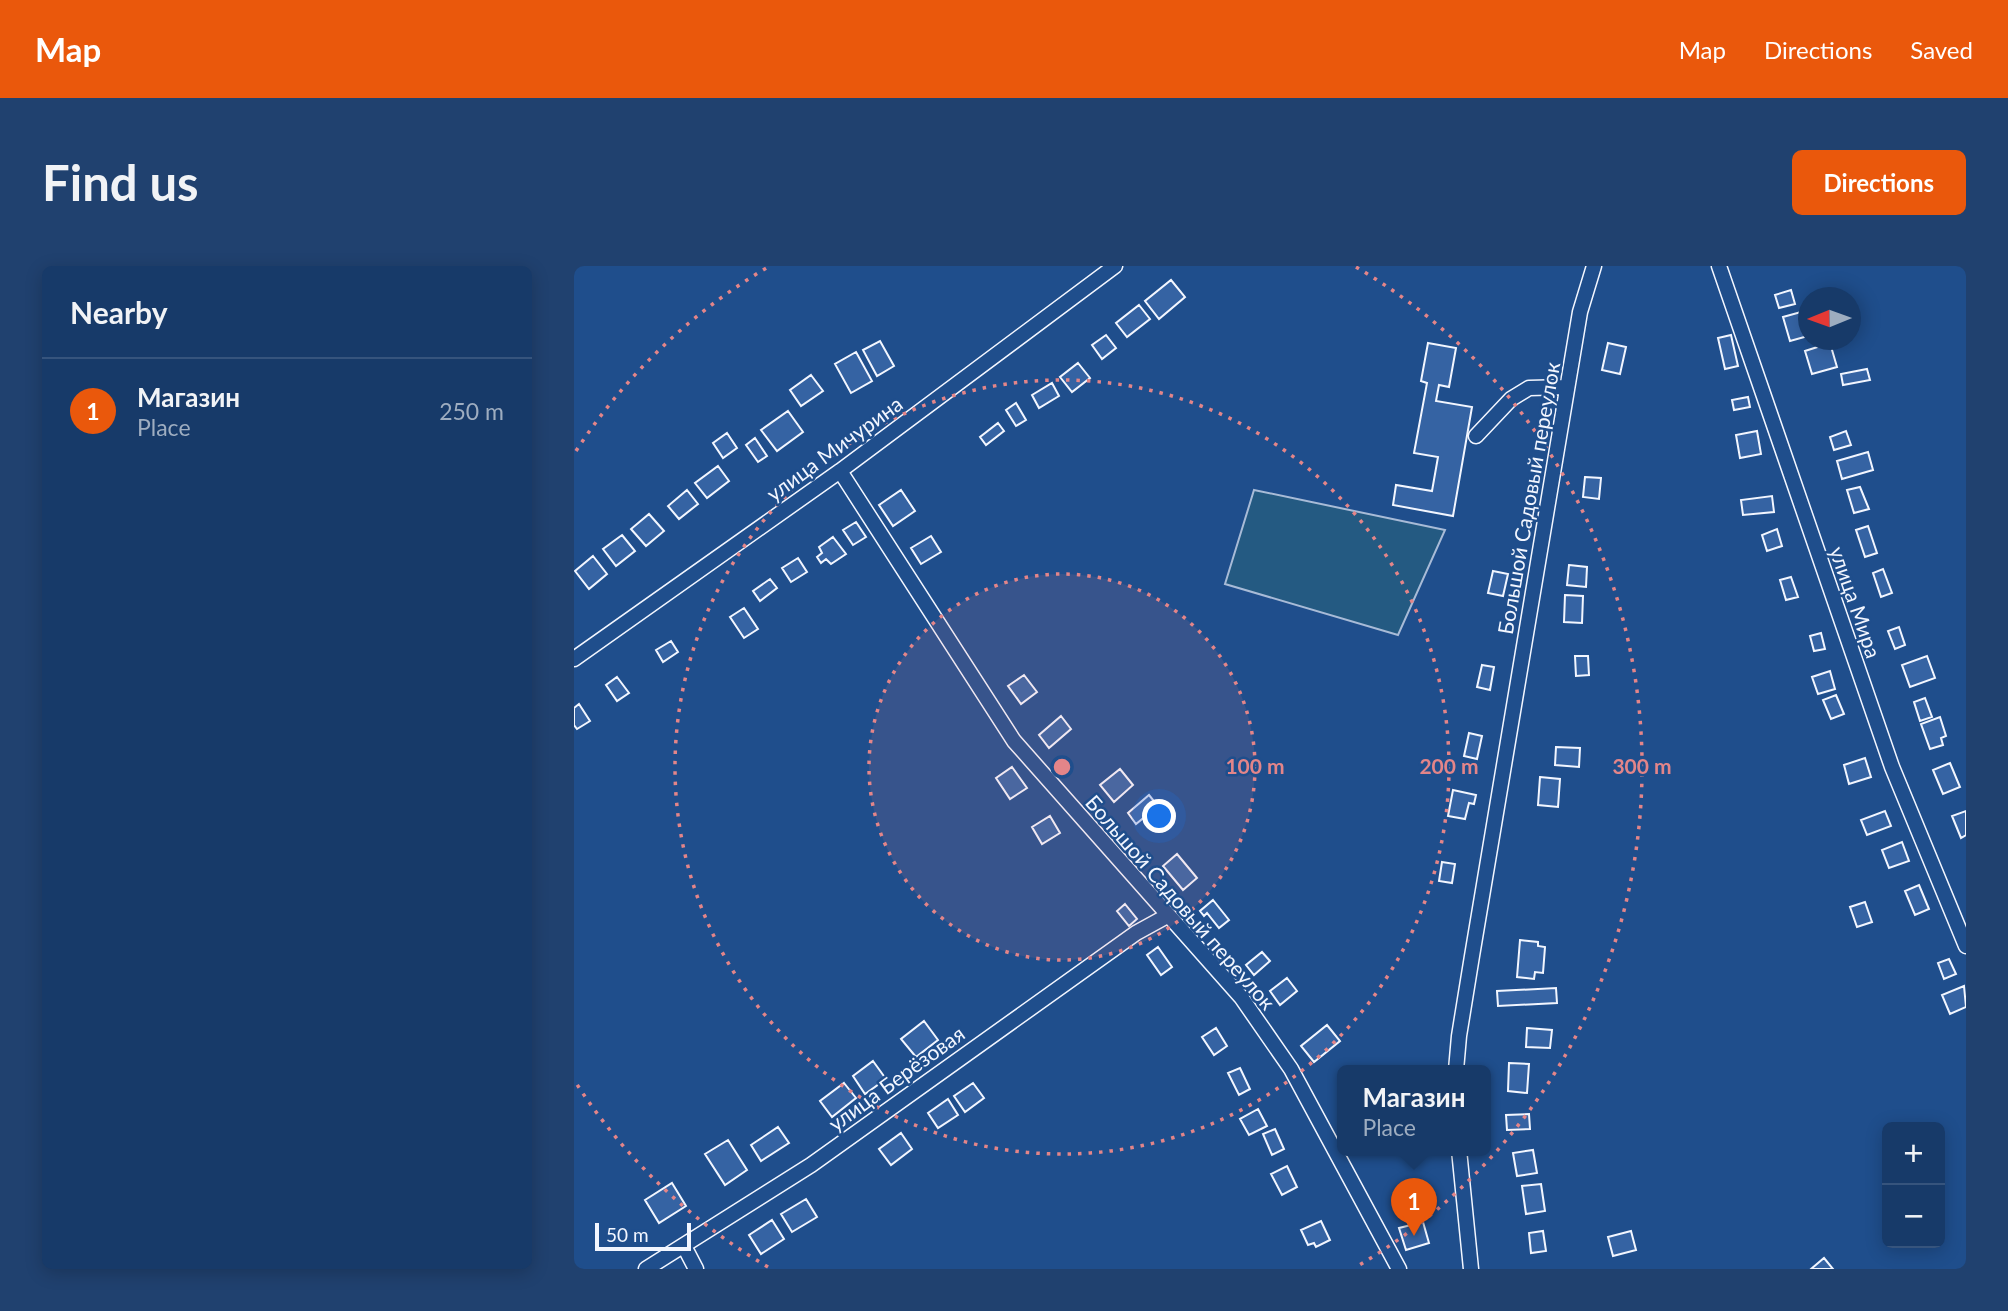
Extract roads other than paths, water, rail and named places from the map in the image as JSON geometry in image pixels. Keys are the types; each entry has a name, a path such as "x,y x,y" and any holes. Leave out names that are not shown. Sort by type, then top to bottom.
{"street":[{"name":"улица Мичурина","path":"574,659 840,471 1115,266"},
{"name":"Большой Садовый переулок","path":"1457,1065 1465,996 1567,387 1580,312 1594,266"},
{"name":"улица Мира","path":"1719,266 1892,767 1966,946"},
{"path":"1476,436 1511,399 1529,388 1567,387"},
{"name":"Большой Садовый переулок","path":"840,471 1014,741 1241,997 1291,1069 1337,1154"},
{"name":"улица Берёзовая","path":"646,1269 811,1165 1136,933 1167,916"},
{"name":"Большой Садовый переулок","path":"1338,1156 1399,1269"},
{"path":"1460,1156 1471,1269"},
{"path":"684,1246 696,1269"}],"place":[{"name":"Магазин","path":"1414,1236"}]}
